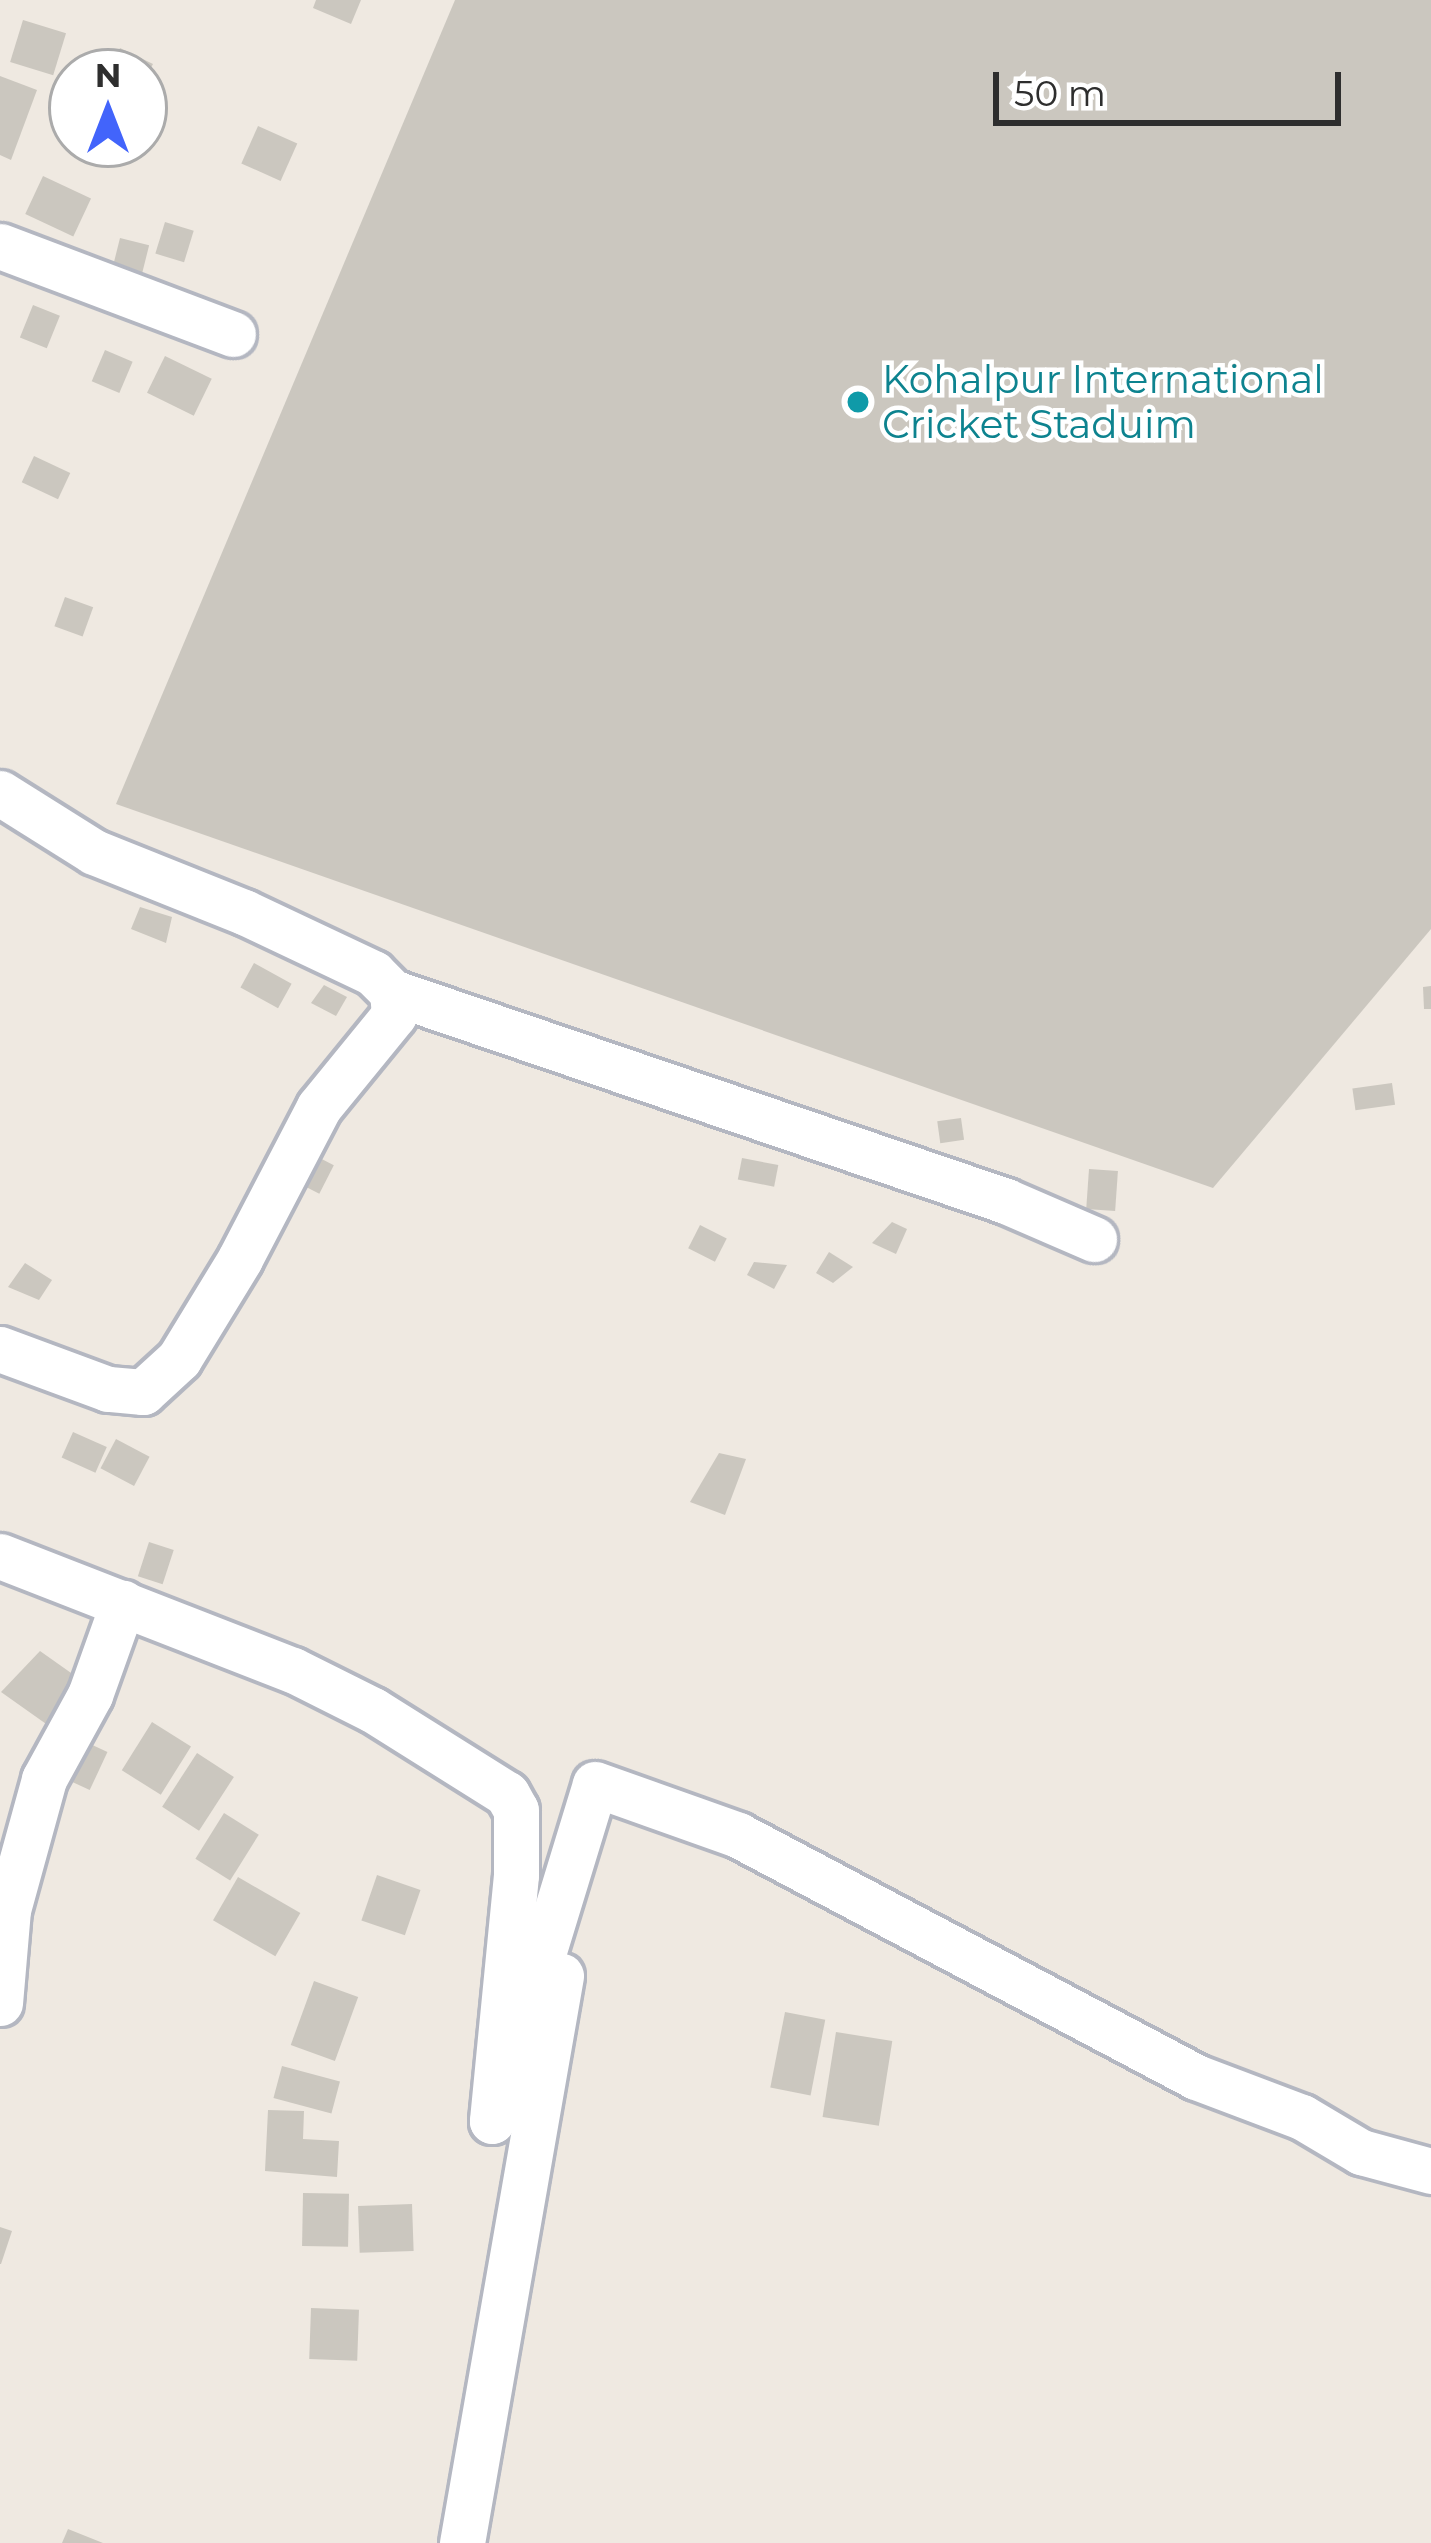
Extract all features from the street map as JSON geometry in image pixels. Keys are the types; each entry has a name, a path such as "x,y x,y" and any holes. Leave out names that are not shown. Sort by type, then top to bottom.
{"street":[{"path":"0,246 233,334"},
{"path":"0,793 94,852 244,912 373,974 392,992 1006,1202 1094,1239"},
{"path":"0,1349 108,1388 143,1392 179,1359 240,1259 319,1107 394,1015 392,992"},
{"path":"0,1556 293,1670 373,1710 507,1794 516,1810 516,1876 492,2121 595,1784"},
{"path":"0,2003 8,1910 44,1779 90,1695 122,1603"},
{"path":"595,1784 738,1835 1196,2077 1302,2117 1361,2152 1431,2171"},
{"path":"461,2543 595,1784"}],"building":[{"path":"316,0 361,0 351,24 313,8"},
{"name":"Kohalpur International Cricket Staduim","path":"455,0 1431,0 1431,929 1213,1188 116,804"},
{"path":"23,20 66,33 61,48 48,48 48,74 10,62"},
{"path":"0,76 37,90 11,160 0,155"},
{"path":"258,126 297,143 281,181 241,163"},
{"path":"43,176 91,198 73,236 25,214"},
{"path":"165,222 194,231 184,262 155,254"},
{"path":"120,238 149,245 141,279 112,272"},
{"path":"33,305 60,316 47,348 20,337"},
{"path":"105,350 133,362 119,393 92,381"},
{"path":"165,356 212,379 194,416 147,393"},
{"path":"34,456 70,473 58,499 22,482"},
{"path":"65,597 93,607 83,636 54,626"},
{"path":"140,907 172,917 166,943 131,929"},
{"path":"254,963 292,984 278,1008 240,987"},
{"path":"324,985 347,997 336,1016 311,1003"},
{"path":"1431,986 1431,1009 1424,1009 1423,987"},
{"path":"1392,1083 1395,1105 1355,1110 1352,1089"},
{"path":"961,1118 964,1140 940,1143 937,1121"},
{"path":"308,1152 334,1165 319,1194 293,1181"},
{"path":"742,1158 778,1165 774,1187 738,1180"},
{"path":"1089,1169 1118,1171 1115,1211 1086,1209"},
{"path":"892,1222 907,1229 896,1254 872,1243"},
{"path":"700,1225 727,1239 715,1262 688,1248"},
{"path":"829,1252 853,1267 833,1283 816,1273"},
{"path":"754,1262 787,1265 774,1289 747,1275"},
{"path":"25,1263 52,1280 39,1300 8,1287"},
{"path":"73,1432 107,1447 95,1473 62,1458"},
{"path":"116,1439 150,1457 134,1486 101,1468"},
{"path":"719,1453 746,1459 725,1515 690,1502"},
{"path":"149,1542 174,1550 163,1584 138,1576"},
{"path":"40,1651 81,1680 49,1726 1,1692"},
{"path":"152,1722 191,1746 161,1795 122,1770"},
{"path":"73,1736 107,1752 90,1790 55,1774"},
{"path":"197,1753 234,1777 199,1831 162,1807"},
{"path":"224,1813 259,1835 230,1881 195,1859"},
{"path":"377,1875 420,1890 405,1935 361,1920"},
{"path":"238,1877 300,1913 275,1956 213,1920"},
{"path":"314,1981 358,1997 335,2061 291,2045"},
{"path":"785,2012 825,2020 811,2095 770,2088"},
{"path":"836,2032 892,2041 879,2126 823,2117"},
{"path":"282,2066 340,2082 331,2113 273,2098"},
{"path":"268,2110 304,2111 303,2139 339,2141 337,2177 265,2171"},
{"path":"303,2193 349,2194 348,2247 302,2246"},
{"path":"412,2204 414,2251 360,2253 358,2206"},
{"path":"0,2227 12,2231 1,2264 0,2264"},
{"path":"311,2308 359,2310 357,2361 309,2359"},
{"path":"68,2529 103,2543 62,2543"}],"place":[{"name":"Kohalpur International Cricket Staduim","path":"858,402"}]}
